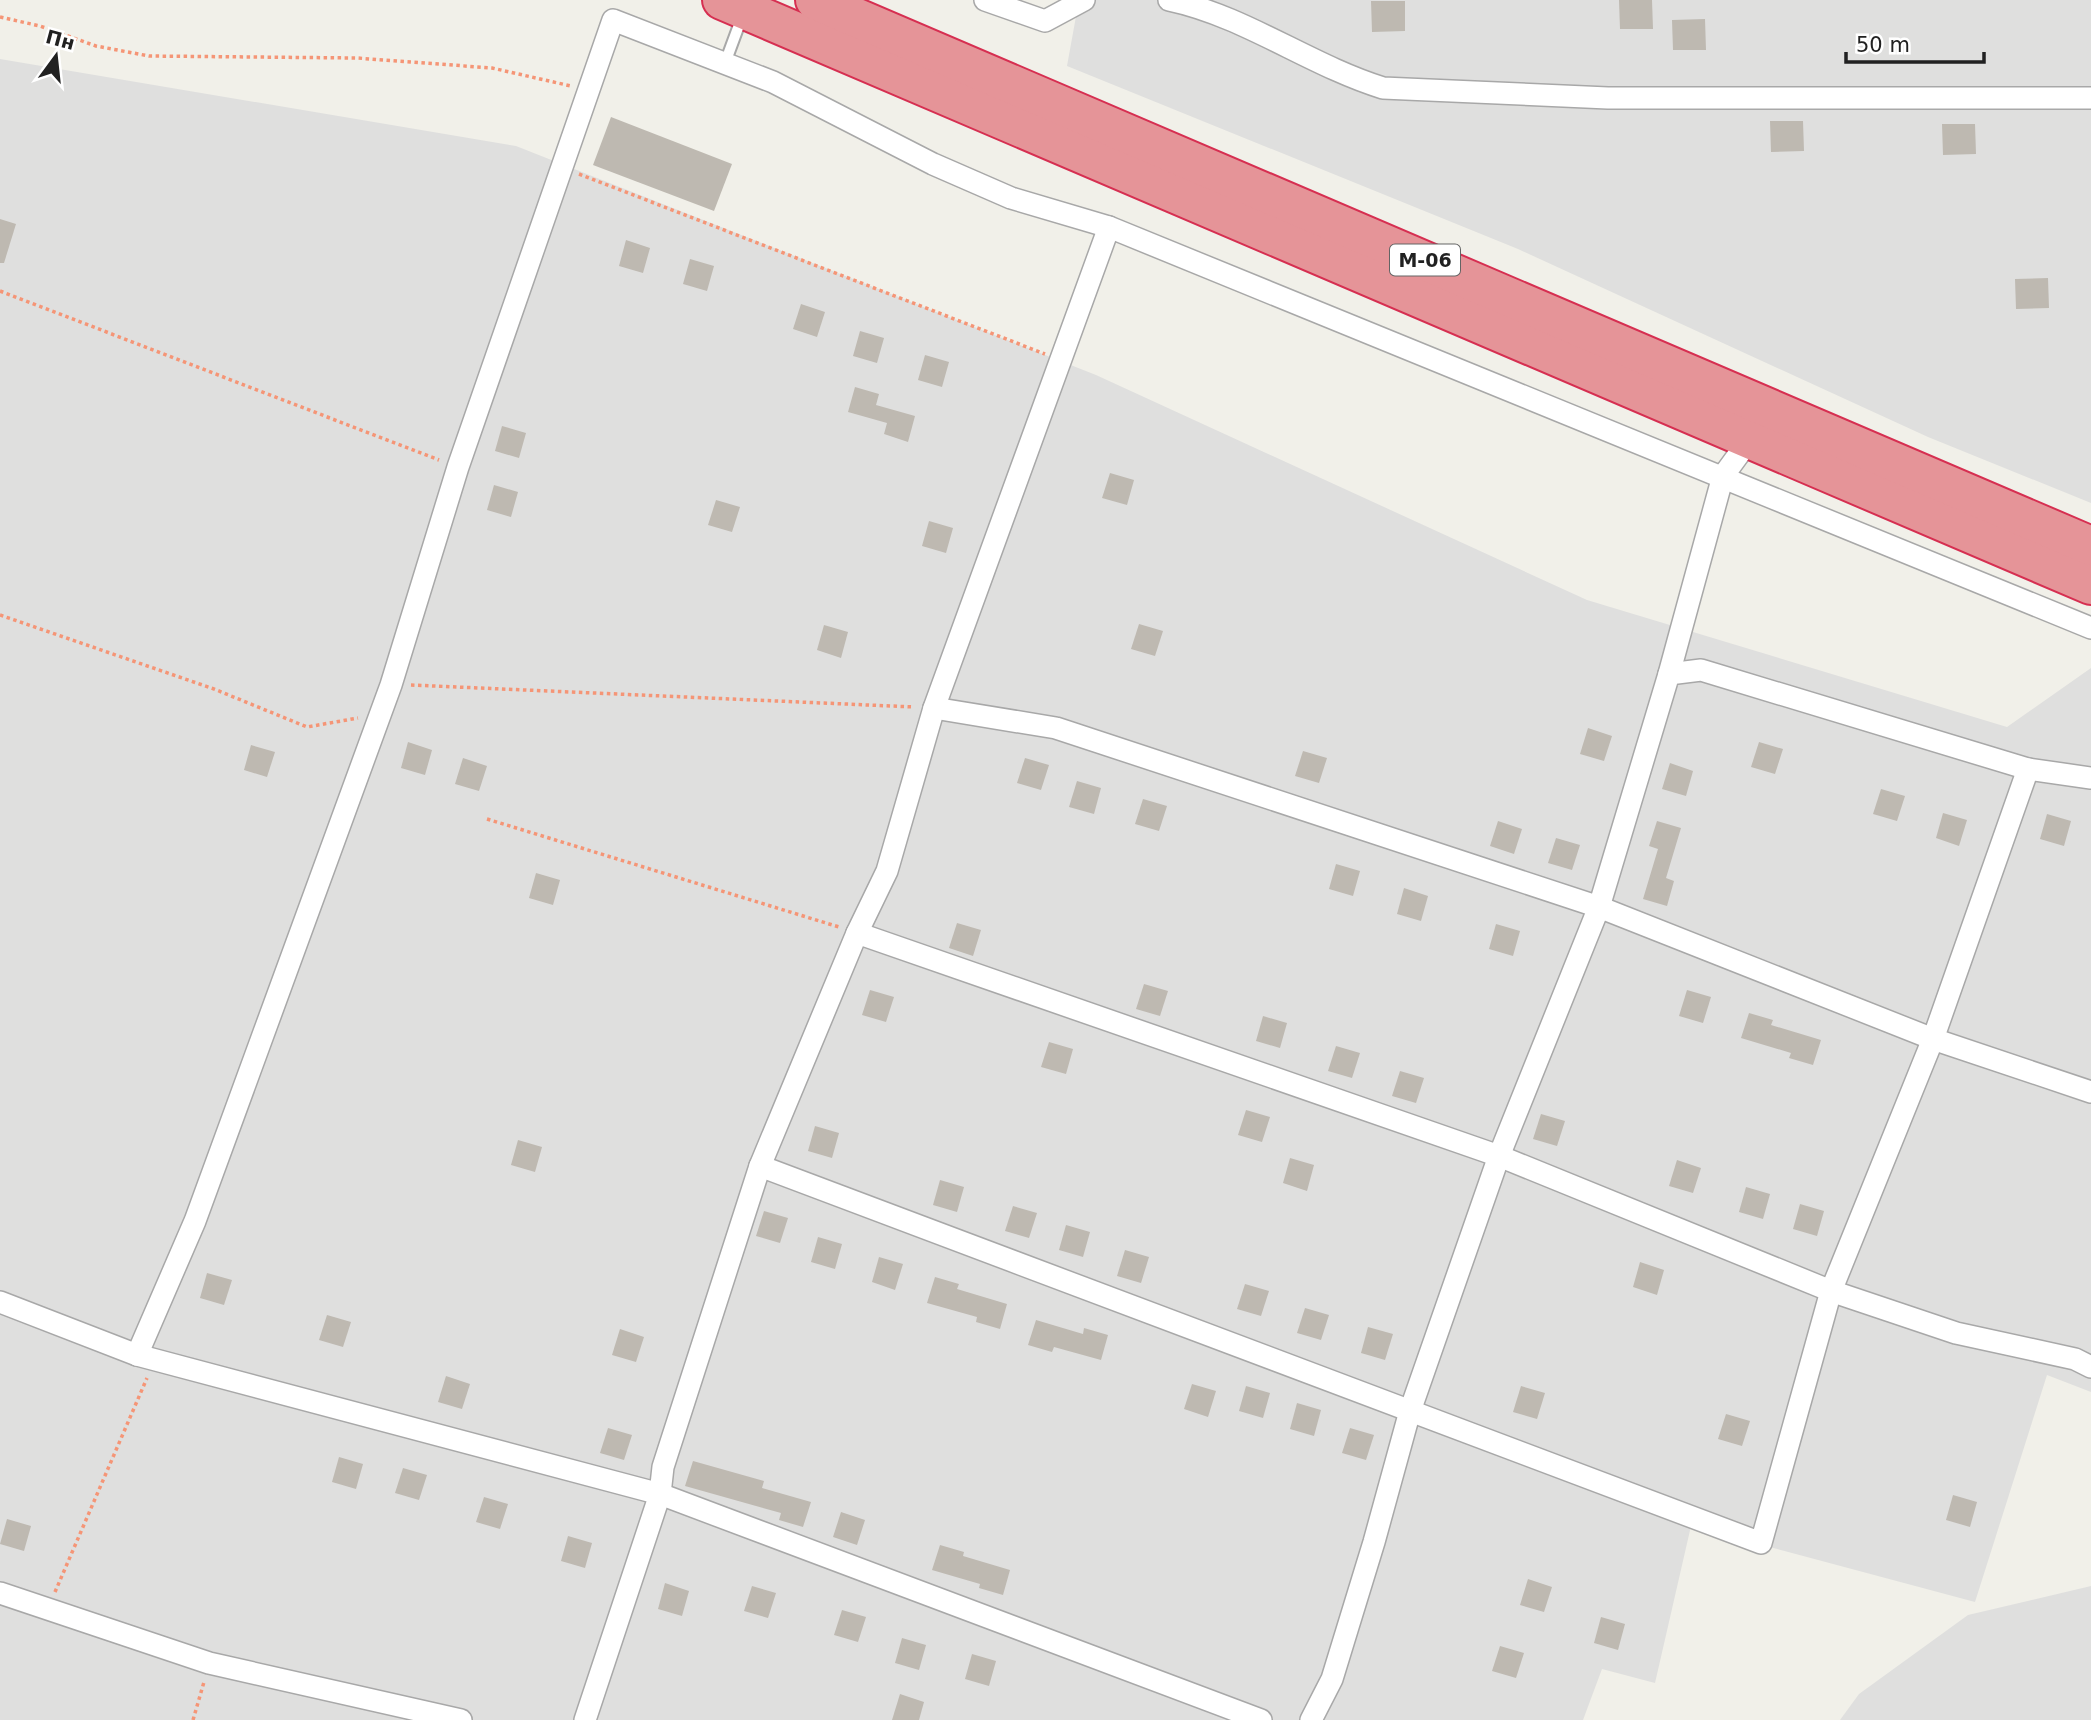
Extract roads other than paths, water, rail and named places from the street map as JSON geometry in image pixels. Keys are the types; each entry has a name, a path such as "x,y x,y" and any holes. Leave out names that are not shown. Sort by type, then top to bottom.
{"highway":[{"name":"М-06","path":"815,0 2091,546"},
{"name":"М-06","path":"734,5 2091,585"}],"street":[{"path":"985,0 1045,21 1084,0"},
{"path":"1169,0 1214,13 1350,78 1383,88 1608,98 2091,98"},
{"path":"146,1357 391,685 458,467 613,20 773,82 933,164 1000,193 1109,227 2091,628"},
{"path":"585,1720 660,1494 663,1467 760,1166 858,933 887,871 934,708 1109,227"},
{"path":"1311,1720 1332,1679 1410,1411 1499,1156 1599,907 1669,674 1723,476 1750,439"},
{"path":"1669,674 1701,670 2028,769 2091,778"},
{"path":"934,708 1056,728 1599,907 1933,1039 2091,1092"},
{"path":"760,1166 1761,1543 1831,1291 1933,1039 2028,769"},
{"path":"858,933 1499,1156 1831,1291 1956,1333 2075,1359 2091,1367"},
{"path":"0,1302 146,1357 660,1494 1261,1720"},
{"path":"0,1593 209,1663 461,1720"}],"lane":[{"path":"725,63 734,5"}]}
